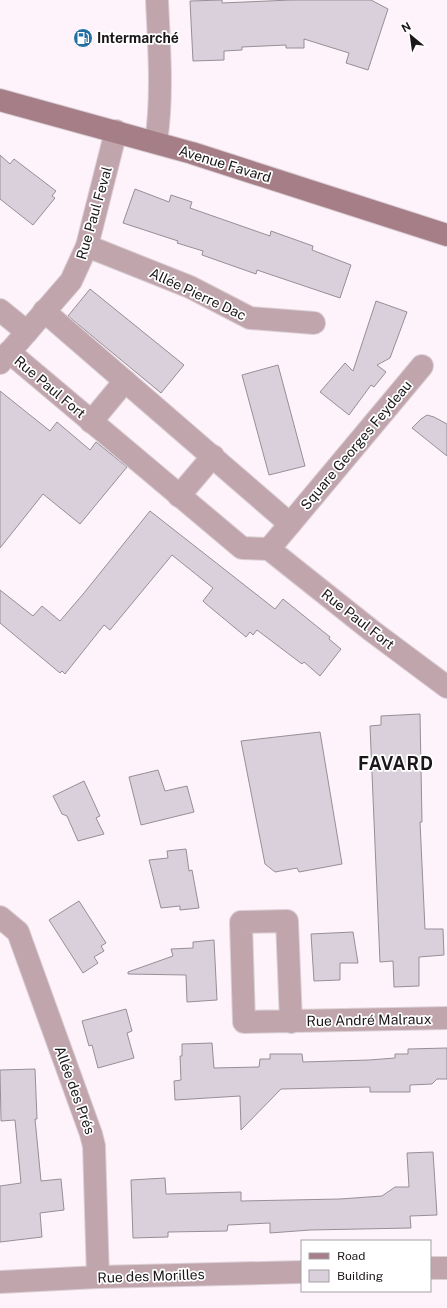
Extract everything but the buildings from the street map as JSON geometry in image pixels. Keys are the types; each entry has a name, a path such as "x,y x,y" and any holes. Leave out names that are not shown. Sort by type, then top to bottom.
{"street":[{"path":"156,142 159,121 160,95 157,0"},
{"name":"Avenue Favard","path":"0,100 156,142 447,235"},
{"name":"Rue Paul Feval","path":"4,357 71,281 87,246 116,132"},
{"name":"Allée Pierre Dac","path":"87,246 190,287 250,318 314,323"},
{"path":"0,310 27,332"},
{"path":"44,311 290,524 269,549"},
{"name":"Rue Paul Fort","path":"4,357 91,422 242,548 269,549 372,631 447,687"},
{"name":"Square Georges Feydeau","path":"290,524 422,366"},
{"name":"Rue Paul Fort","path":"91,422 125,381"},
{"path":"179,496 213,456"},
{"name":"Allée des Prés","path":"0,917 18,932 91,1134 94,1146 98,1277"},
{"name":"Rue André Malraux","path":"291,1022 287,922 241,922 244,1022 291,1022 447,1018"},
{"path":"431,1268 447,1268"},
{"name":"Rue des Morilles","path":"0,1282 98,1277 301,1272"}],"place":[{"name":"Intermarché","path":"83,38"}],"district":[{"name":"FAVARD","path":"396,764"}]}
